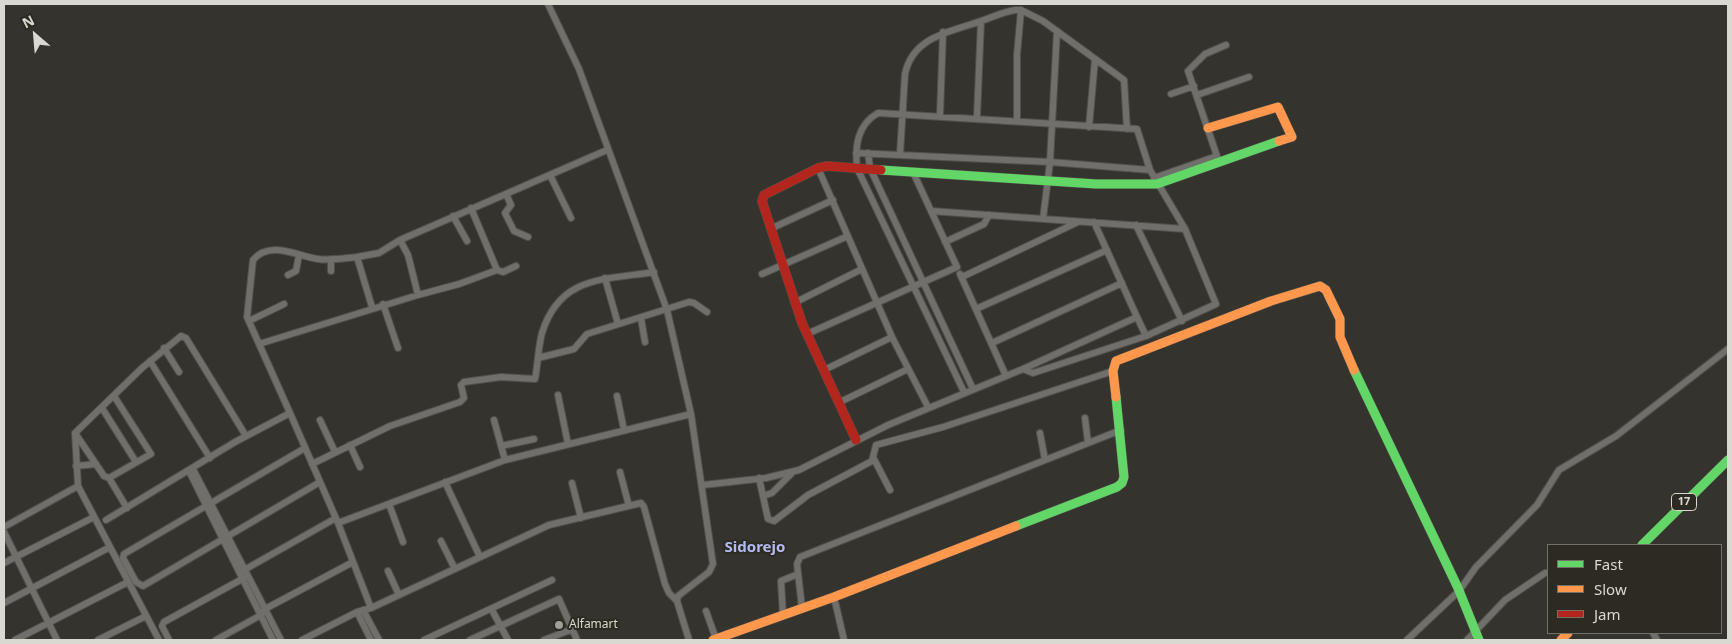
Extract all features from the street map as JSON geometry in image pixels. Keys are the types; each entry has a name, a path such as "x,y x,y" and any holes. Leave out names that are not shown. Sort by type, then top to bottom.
{"main road":[{"path":"856,440 794,303 762,201 764,195 818,168 870,168 1132,186 1155,181 1218,159 1292,139 1292,135 1278,107 1208,128"},
{"path":"715,640 1117,487 1124,477 1121,430 1113,371 1114,363 1119,359 1318,286 1323,287 1340,318 1340,337 1366,399 1457,587 1477,636"},
{"name":"17","path":"1643,544 1728,460"},
{"name":"17","path":"1653,544 1728,470"}],"street":[{"path":"548,4 579,69 607,150 654,270 667,310 690,414 713,564 709,572 680,593 677,601"},
{"path":"1017,120 1021,10"},
{"path":"900,154 906,69 922,45 943,32 982,21 1005,12 1021,10 1058,31 1125,82 1127,128"},
{"path":"977,117 982,21"},
{"path":"1043,219 1049,179 1058,31"},
{"path":"940,115 943,32"},
{"path":"1218,159 1188,71 1205,54 1226,45"},
{"path":"1089,127 1095,59"},
{"path":"1196,95 1249,77"},
{"path":"1171,94 1194,86"},
{"path":"964,392 857,168 858,134 875,114 977,117 1089,127 1127,128 1138,131 1155,181 1185,229 1216,302 1182,321 1146,336 1033,373 1022,369"},
{"path":"371,608 337,520 249,321 253,260 261,252 268,250 320,260 357,257 384,251 398,241 607,150"},
{"path":"856,152 1050,162 1150,170"},
{"path":"868,153 870,168 972,389"},
{"path":"818,168 892,337 928,407"},
{"path":"913,172 1006,376"},
{"path":"550,175 571,218"},
{"path":"506,194 510,205 506,214 514,232 528,236"},
{"path":"770,229 833,200"},
{"path":"471,208 497,270"},
{"path":"931,211 1136,224 1185,229"},
{"path":"945,242 984,224 989,215"},
{"path":"454,216 467,241"},
{"path":"962,277 1080,221"},
{"path":"1094,222 1146,336"},
{"path":"1136,224 1182,321"},
{"path":"762,274 848,236"},
{"path":"398,241 408,255 416,296"},
{"path":"976,309 1107,250"},
{"path":"288,275 296,271 299,255"},
{"path":"357,257 372,307"},
{"path":"330,271 331,259"},
{"path":"259,344 372,307 459,284 497,270 503,272 516,266"},
{"path":"807,334 923,284 957,267"},
{"path":"794,303 862,269"},
{"path":"312,464 390,426 460,402 464,398 461,385 464,382 501,377 531,378 549,316 557,304 577,286 605,278 654,270"},
{"path":"605,278 618,324"},
{"path":"992,343 1122,283"},
{"path":"538,358 574,349 587,334 690,302 706,312"},
{"path":"249,321 284,304"},
{"path":"383,304 398,348"},
{"path":"702,485 793,472 814,464 873,432 928,407 1006,376 1137,317"},
{"path":"641,318 645,342"},
{"path":"159,640 78,486 75,433 164,348 181,336 186,338 246,436"},
{"path":"824,370 892,337"},
{"path":"164,348 179,372"},
{"path":"1407,640 1537,505 1559,470 1566,464 1616,436 1728,349"},
{"path":"150,361 210,458"},
{"path":"838,403 908,369"},
{"path":"876,445 943,428 1113,371"},
{"path":"558,395 568,444"},
{"path":"109,478 151,453 114,396"},
{"path":"617,396 624,430"},
{"path":"102,408 136,462"},
{"path":"106,520 246,436 290,413"},
{"path":"244,570 337,520 389,504 506,460 690,414"},
{"path":"1084,418 1088,443"},
{"path":"320,420 335,452"},
{"path":"494,420 506,460"},
{"path":"802,608 798,574 798,560 800,557 1121,430"},
{"path":"873,432 876,445 874,459 890,490"},
{"path":"75,433 104,476 109,478 127,508"},
{"path":"1040,433 1045,460"},
{"path":"502,446 534,439"},
{"path":"350,444 360,467"},
{"path":"305,448 208,503 124,554 122,558 136,582 142,586 320,482"},
{"path":"759,478 768,519 774,521 808,495 874,459"},
{"path":"76,466 96,464"},
{"path":"191,470 274,640"},
{"path":"620,472 629,506"},
{"path":"763,496 772,493 793,472"},
{"path":"445,482 480,557"},
{"path":"572,483 581,518"},
{"path":"4,527 78,486"},
{"path":"302,640 360,611 400,595 552,524 643,503 665,584 669,593 677,601 689,640"},
{"path":"389,504 403,542"},
{"path":"4,563 94,516"},
{"path":"4,532 57,640"},
{"path":"224,537 244,570 245,578 265,609 281,640"},
{"path":"441,541 455,569"},
{"path":"4,603 110,547"},
{"path":"216,640 261,615 265,609 353,562"},
{"path":"388,571 400,595"},
{"path":"1467,640 1477,636 1515,592 1545,573"},
{"path":"783,615 781,581 798,574"},
{"path":"169,640 162,626 164,622 245,578"},
{"path":"424,640 492,610 552,580"},
{"path":"15,640 128,582"},
{"path":"834,596 844,640"},
{"path":"470,640 559,599 577,640"},
{"path":"492,610 508,640"},
{"path":"360,611 371,640"},
{"path":"360,611 379,640"},
{"path":"706,611 715,640"},
{"path":"98,640 146,616"},
{"path":"544,640 573,629"}],"traffic: fast":[{"path":"881,170 1096,184 1157,184 1279,141"},
{"path":"1354,370 1458,588 1479,640"},
{"path":"1016,526 1117,487 1122,483 1124,477 1116,397"},
{"path":"1643,544 1728,460"}],"traffic: slow":[{"path":"1208,128 1278,107 1292,137 1279,141"},
{"path":"1116,397 1113,371 1116,361 1271,301 1320,286 1326,290 1340,319 1340,337 1354,370"},
{"path":"713,640 834,597 1016,526"},
{"path":"1561,640 1567,634"}],"traffic: jam":[{"path":"856,440 802,323 762,201 764,195 818,168 827,166 881,170"}],"place":[{"name":"Alfamart","path":"559,625"}],"district":[{"name":"Sidorejo","path":"755,548"}]}
